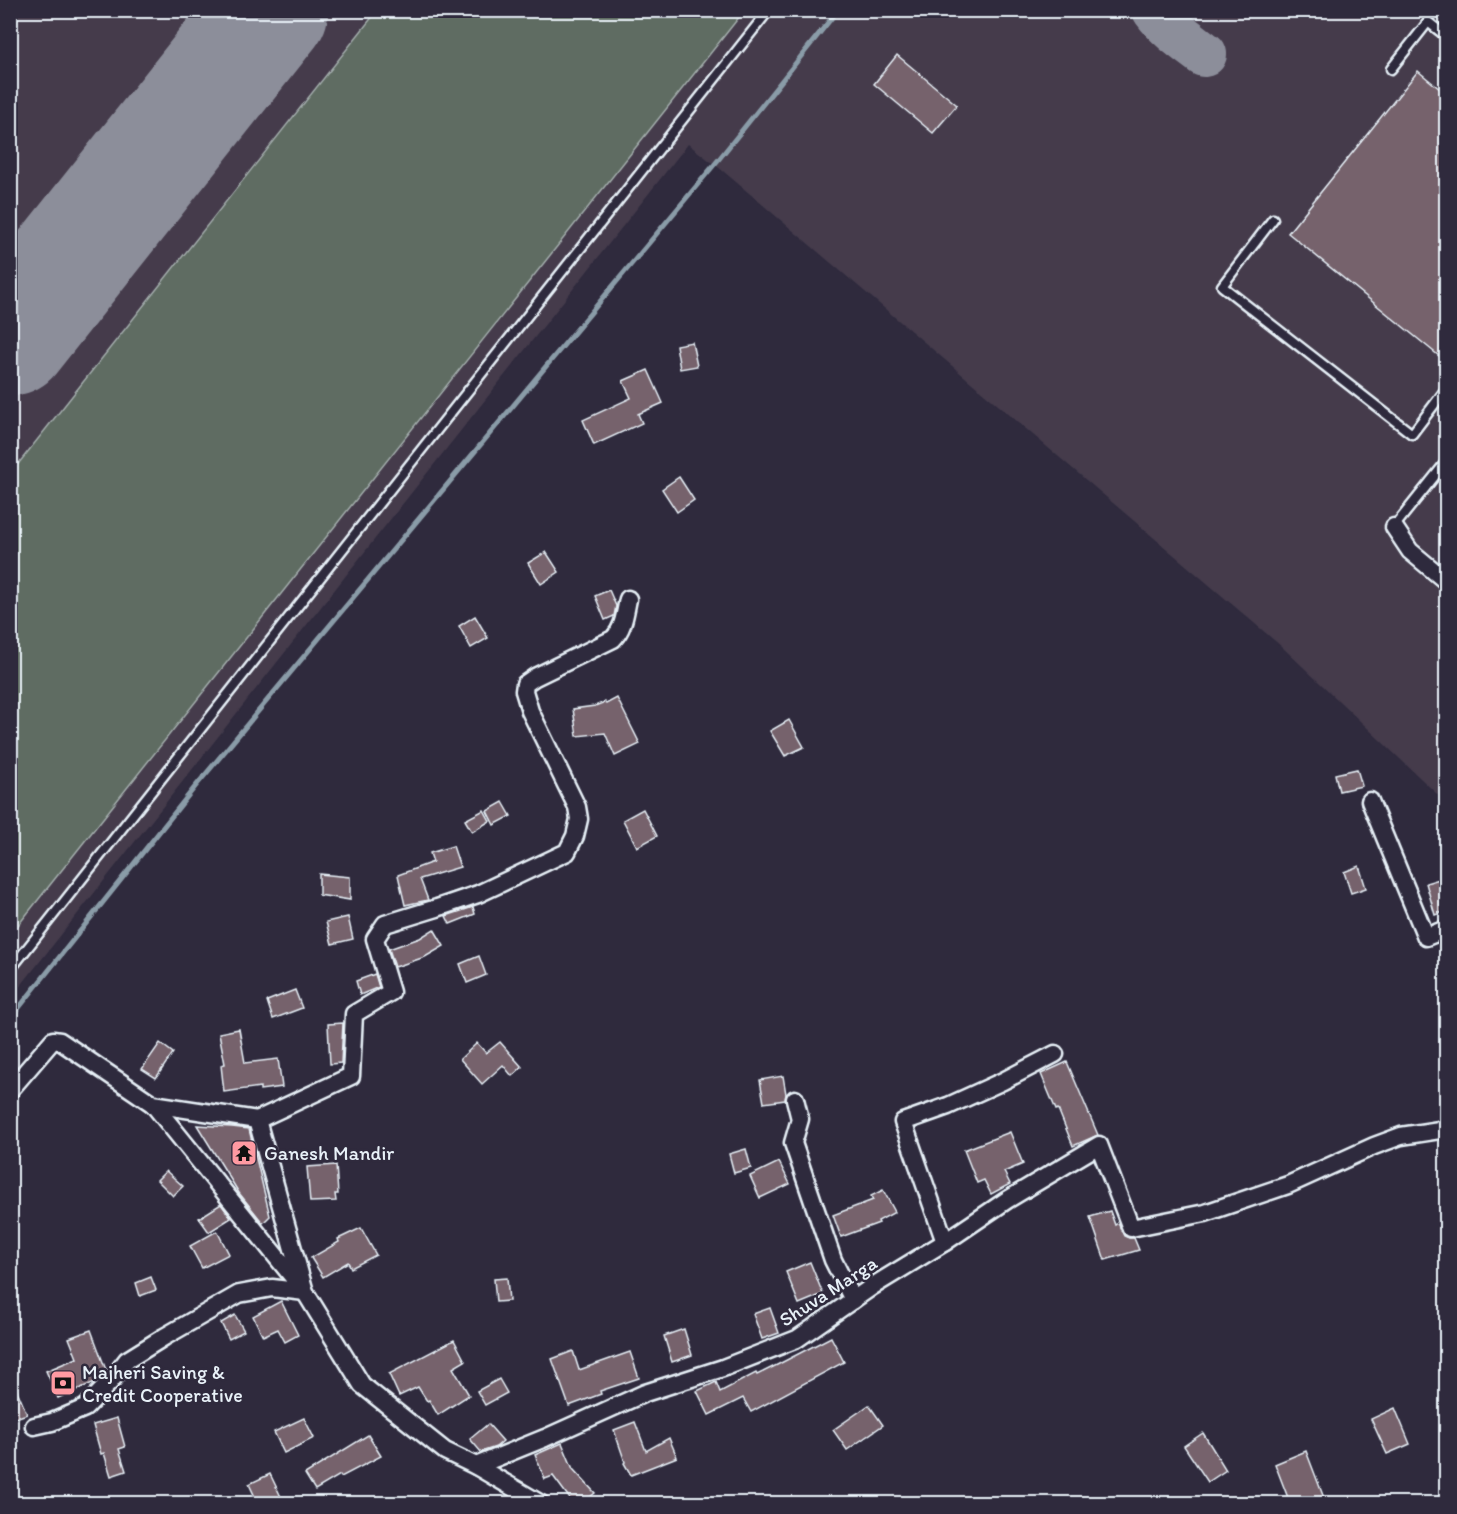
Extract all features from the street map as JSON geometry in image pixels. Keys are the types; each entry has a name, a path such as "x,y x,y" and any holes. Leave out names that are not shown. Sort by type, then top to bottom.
{"street":[{"path":"1394,527 1410,551 1446,580"},
{"path":"153,1104 257,1120 351,1076 354,1014 391,992 375,939 385,924 478,894 567,852 575,836 578,813 530,711 524,691 525,684 613,639 622,626 628,599"},
{"path":"1370,801 1426,937 1446,929"},
{"path":"10,1090 53,1040 60,1041 153,1104 305,1292 362,1385 445,1451 541,1503"},
{"path":"945,1242 903,1122 948,1106 1055,1054"},
{"path":"795,1099 800,1119 793,1143 833,1260 853,1300"},
{"path":"257,1120 305,1292"},
{"name":"Shuva Marga","path":"476,1466 645,1393 723,1368 797,1339 873,1286 945,1242 1007,1200 1099,1145 1131,1228 1205,1212 1288,1185 1401,1136 1446,1129"},
{"path":"34,1426 52,1422 85,1408 127,1360 239,1294 272,1288 305,1292"}],"lane":[{"path":"10,970 769,10"},
{"path":"1391,69 1428,22 1446,36"},
{"path":"1273,219 1222,286 1412,434 1446,389"},
{"path":"1394,527 1446,462"}],"shaded area":[{"path":"11,11 1446,11 1446,794 1438,795 1281,646 723,171 688,144 11,998"}],"green space":[{"path":"377,11 744,11 11,934 11,473"}],"building":[{"path":"897,55 957,105 933,133 874,84"},
{"path":"1418,71 1446,94 1446,347 1439,356 1288,233"},
{"path":"692,342 697,366 680,369 676,345"},
{"path":"648,370 663,403 638,414 642,423 594,445 583,420 631,398 623,381"},
{"path":"679,477 694,500 677,512 662,489"},
{"path":"546,552 559,572 541,584 528,563"},
{"path":"609,590 616,606 614,616 605,620 595,596"},
{"path":"475,616 488,638 471,648 459,626"},
{"path":"617,698 640,744 615,756 605,733 577,736 573,709 605,702 606,704"},
{"path":"789,720 804,747 785,756 770,731"},
{"path":"1357,769 1362,786 1339,791 1335,774"},
{"path":"503,802 511,816 494,825 487,811"},
{"path":"643,809 657,836 637,847 623,820"},
{"path":"484,810 490,821 472,832 465,820"},
{"path":"453,846 460,867 420,879 428,900 405,905 398,875 433,862 430,853"},
{"path":"1359,866 1366,888 1351,893 1344,872"},
{"path":"319,874 350,877 350,900 319,895"},
{"path":"1446,877 1446,911 1435,915 1426,883"},
{"path":"473,907 475,914 450,924 446,916"},
{"path":"348,917 353,939 332,944 326,922"},
{"path":"434,929 444,946 425,957 395,967 389,949 420,938"},
{"path":"479,956 486,975 467,983 460,964"},
{"path":"375,974 379,987 360,995 356,981"},
{"path":"295,990 302,1008 273,1019 267,1001"},
{"path":"343,1023 341,1063 330,1064 328,1024"},
{"path":"239,1029 245,1063 278,1059 282,1087 260,1090 260,1087 224,1092 221,1065 225,1064 219,1033"},
{"path":"500,1042 522,1067 512,1076 503,1065 482,1084 460,1059 477,1043 486,1053"},
{"path":"160,1043 173,1053 156,1078 142,1069"},
{"path":"1067,1062 1098,1135 1073,1146 1041,1074"},
{"path":"783,1076 785,1100 764,1103 760,1080"},
{"path":"197,1125 249,1129 270,1216 263,1223 239,1193"},
{"path":"1010,1132 1023,1164 1004,1172 1010,1184 991,1194 984,1180 977,1183 964,1150"},
{"path":"746,1149 751,1168 734,1173 729,1154"},
{"path":"779,1162 790,1184 760,1198 750,1176"},
{"path":"336,1165 338,1194 335,1194 336,1201 310,1202 307,1167"},
{"path":"166,1171 183,1186 173,1196 157,1180"},
{"path":"883,1190 895,1212 878,1221 879,1223 841,1237 833,1215 873,1200 871,1196"},
{"path":"221,1204 231,1218 209,1232 199,1218"},
{"path":"1110,1211 1115,1225 1118,1223 1124,1236 1134,1238 1139,1250 1105,1260 1090,1217"},
{"path":"361,1228 376,1255 351,1268 348,1262 323,1277 311,1258 339,1242 338,1239"},
{"path":"217,1231 229,1254 202,1268 190,1246"},
{"path":"810,1262 823,1294 799,1304 786,1272"},
{"path":"151,1277 156,1290 140,1296 136,1283"},
{"path":"507,1278 509,1301 496,1302 494,1279"},
{"path":"281,1301 298,1335 285,1342 278,1329 263,1336 253,1316"},
{"path":"770,1308 779,1333 762,1339 753,1314"},
{"path":"235,1315 244,1331 229,1339 221,1323"},
{"path":"684,1329 692,1355 672,1362 664,1336"},
{"path":"91,1330 106,1370 95,1382 58,1398 46,1371 77,1358 69,1338"},
{"path":"831,1337 844,1362 751,1412 743,1398 709,1415 697,1391 716,1382 720,1392"},
{"path":"454,1340 465,1361 453,1368 469,1395 438,1415 418,1387 399,1396 389,1374"},
{"path":"573,1351 579,1370 630,1352 639,1378 600,1391 601,1394 569,1406 552,1359"},
{"path":"10,1374 27,1414 10,1420"},
{"path":"499,1379 507,1393 485,1405 477,1391"},
{"path":"869,1405 883,1425 847,1450 833,1430"},
{"path":"1395,1408 1410,1444 1387,1454 1371,1419"},
{"path":"117,1418 125,1447 119,1449 126,1471 111,1476 104,1453 101,1454 93,1425"},
{"path":"304,1418 314,1438 284,1453 274,1432"},
{"path":"635,1422 646,1451 669,1438 677,1457 631,1475 624,1463 614,1430"},
{"path":"488,1424 503,1441 496,1447 481,1452 470,1439"},
{"path":"1203,1433 1226,1470 1208,1482 1184,1446"},
{"path":"368,1435 381,1456 341,1477 340,1475 315,1490 305,1474"},
{"path":"562,1443 573,1469 595,1493 583,1503 573,1503 553,1476 545,1479 535,1455"},
{"path":"1306,1451 1324,1498 1310,1503 1290,1503 1275,1464"},
{"path":"270,1474 284,1503 258,1503 249,1484"}],"waterway":[{"path":"10,1019 195,787 719,159 838,10"}],"taxiway":[{"path":"1155,10 1184,39 1204,54"}],"runway":[{"path":"10,337 270,10"}],"place":[{"name":"Ganesh Mandir","path":"244,1153"},
{"name":"Majheri Saving & Credit Cooperative","path":"63,1383"}]}
